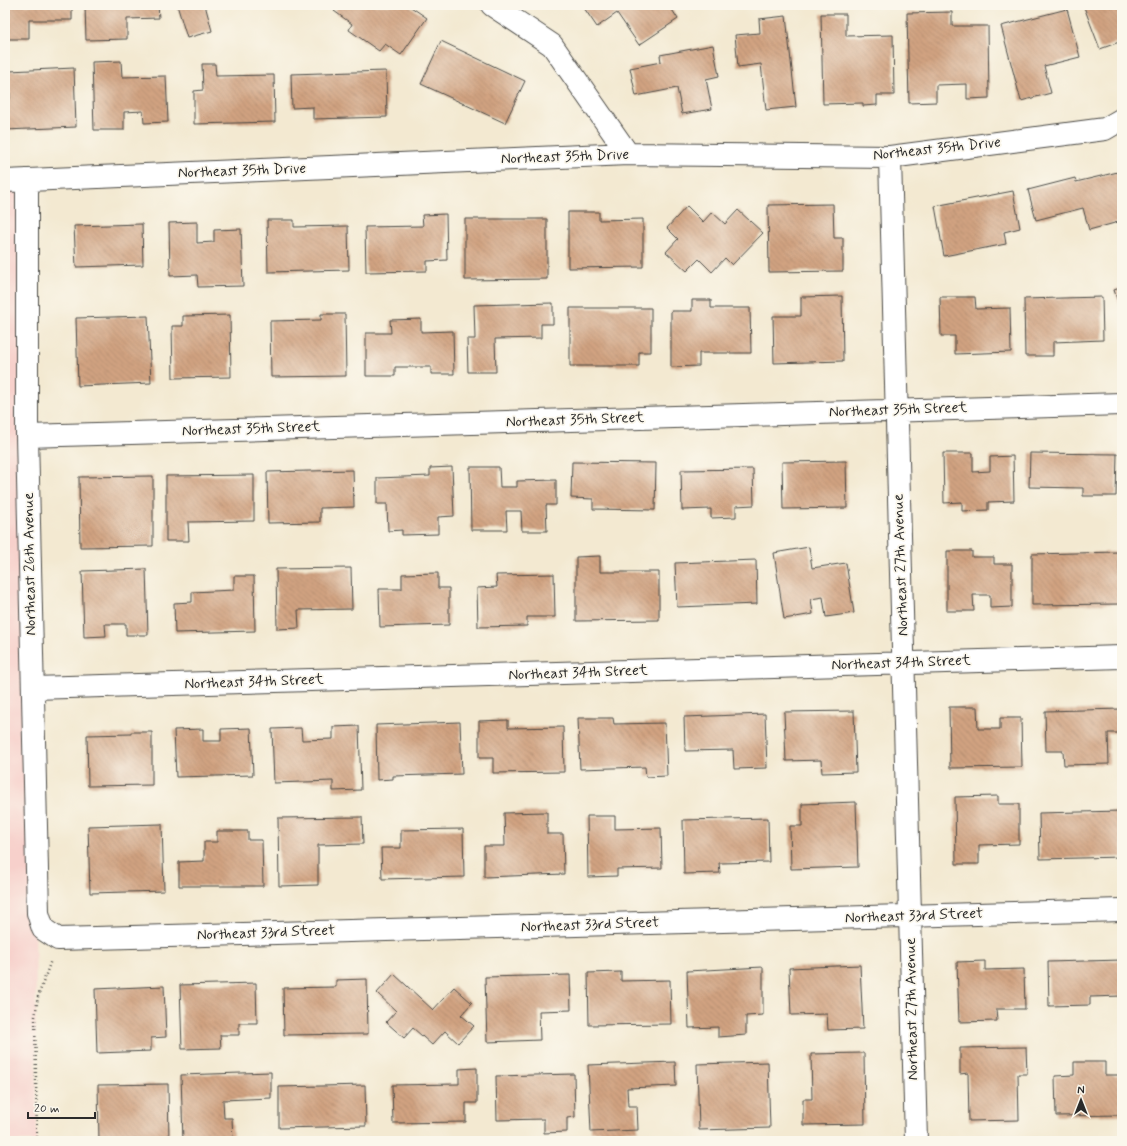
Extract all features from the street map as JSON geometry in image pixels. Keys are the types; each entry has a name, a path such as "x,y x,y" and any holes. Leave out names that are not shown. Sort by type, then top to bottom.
{"street":[{"path":"492,5 552,45 628,154"},
{"name":"Northeast 35th Drive","path":"5,181 628,154 890,157 1105,129 1122,119"},
{"name":"Northeast 27th Avenue","path":"890,157 916,1141"},
{"name":"Northeast 26th Avenue","path":"27,180 27,436 38,913 43,930 58,939"},
{"name":"Northeast 35th Street","path":"27,436 1122,404"},
{"name":"Northeast 34th Street","path":"33,688 1122,657"},
{"name":"Northeast 33rd Street","path":"58,939 1122,910"}],"path":[{"path":"38,1141 35,1017 38,997 58,939"}],"shaded area":[{"path":"5,182 29,182 37,1141 5,1141"}],"building":[{"path":"5,5 72,5 72,20 29,20 29,39 5,39"},
{"path":"85,5 158,5 159,18 127,19 127,39 86,40"},
{"path":"177,5 205,5 212,31 187,38"},
{"path":"339,5 408,5 427,18 401,55 385,44 379,51 349,30 352,24 334,11"},
{"path":"582,5 669,5 678,19 639,45 617,13 597,27"},
{"path":"1090,5 1122,5 1122,41 1100,49 1084,7"},
{"path":"1067,9 1080,57 1044,66 1051,93 1021,101 1001,26"},
{"path":"952,12 952,26 988,26 989,98 967,99 967,84 936,85 936,102 909,103 907,13"},
{"path":"821,14 846,14 846,36 893,35 894,95 877,95 877,105 863,106 863,103 823,104"},
{"path":"786,16 796,107 766,110 761,64 738,67 735,35 760,33 759,19"},
{"path":"441,41 525,81 505,123 421,84"},
{"path":"713,45 719,76 706,79 712,109 682,114 677,88 636,96 630,68 661,62 660,55"},
{"path":"121,61 122,77 166,76 168,122 144,123 143,111 124,112 124,130 94,130 92,62"},
{"path":"202,64 215,64 216,76 274,75 275,122 194,124 194,91 203,90"},
{"path":"74,68 76,127 5,130 5,99 10,99 9,71"},
{"path":"386,71 387,117 313,119 313,107 292,108 291,74"},
{"path":"1122,171 1122,221 1089,230 1083,208 1036,220 1028,190 1075,178 1076,182"},
{"path":"1013,191 1020,228 1004,232 1006,244 944,256 935,206"},
{"path":"833,204 834,238 843,238 843,271 769,272 768,205"},
{"path":"687,206 703,222 712,212 725,224 738,210 763,233 732,265 725,258 712,272 699,259 687,271 666,252 678,239 667,228"},
{"path":"568,212 599,212 599,220 643,219 643,267 568,268"},
{"path":"446,214 447,260 427,261 427,271 366,272 365,227 423,226 422,215"},
{"path":"465,219 547,219 547,279 465,280"},
{"path":"267,220 294,220 294,227 348,226 349,270 268,272"},
{"path":"197,222 197,243 214,242 214,230 241,229 243,286 198,287 197,275 170,276 169,223"},
{"path":"142,224 143,265 76,267 74,226"},
{"path":"1122,287 1122,313 1114,290"},
{"path":"842,296 843,361 774,363 773,316 801,316 801,297"},
{"path":"940,297 975,297 976,309 1010,308 1011,352 955,354 955,336 941,336"},
{"path":"1102,297 1103,340 1053,342 1053,356 1025,356 1024,299"},
{"path":"692,300 711,300 711,308 750,308 751,353 699,353 699,366 671,367 671,311 692,311"},
{"path":"553,303 553,324 541,324 541,338 495,339 496,372 468,372 467,339 475,339 474,305"},
{"path":"570,308 651,308 651,352 639,352 639,366 570,366"},
{"path":"321,314 345,314 346,376 271,377 270,321 321,320"},
{"path":"230,315 231,377 173,378 172,326 183,326 183,316"},
{"path":"148,316 151,383 78,386 76,318"},
{"path":"421,319 421,332 453,331 454,374 431,374 431,367 395,367 395,376 366,376 366,333 391,333 390,320"},
{"path":"943,453 973,453 973,472 990,471 990,457 1013,456 1014,501 988,502 988,510 962,511 962,502 944,503"},
{"path":"1030,453 1117,454 1116,496 1083,496 1083,488 1029,487"},
{"path":"846,461 847,508 783,509 782,462"},
{"path":"572,462 656,463 655,510 593,509 593,499 571,498"},
{"path":"452,467 454,516 438,517 438,534 402,535 402,530 388,531 387,504 377,504 377,478 430,476 430,468"},
{"path":"470,467 499,467 500,487 517,487 517,481 556,480 556,505 546,505 547,531 522,531 521,511 506,511 507,530 471,530"},
{"path":"753,469 754,505 736,506 736,517 711,518 711,509 682,510 681,470"},
{"path":"353,470 354,507 320,508 320,522 268,523 267,472"},
{"path":"254,475 254,521 188,522 189,541 166,541 166,476"},
{"path":"153,476 153,546 80,547 79,477"},
{"path":"809,547 812,568 846,563 854,613 826,617 823,597 811,599 813,614 784,619 774,553"},
{"path":"947,551 972,551 972,557 994,557 994,564 1012,564 1012,607 990,608 990,595 973,595 974,611 947,611"},
{"path":"1119,552 1120,604 1032,605 1032,554"},
{"path":"600,556 600,572 659,572 659,620 576,621 576,557"},
{"path":"756,560 757,604 677,607 675,563"},
{"path":"351,568 352,609 298,610 299,628 277,629 276,569"},
{"path":"146,569 148,635 126,635 126,624 105,624 106,636 84,637 82,571"},
{"path":"438,573 438,588 449,588 449,625 380,627 379,589 402,589 402,574"},
{"path":"554,574 555,617 527,617 527,626 478,627 477,588 497,587 496,575"},
{"path":"234,576 254,576 255,631 175,633 174,603 192,602 192,592 234,590"},
{"path":"949,707 977,707 978,729 1000,729 1000,718 1021,718 1022,767 950,768"},
{"path":"1121,709 1122,733 1108,733 1109,764 1064,765 1063,751 1046,751 1045,711"},
{"path":"854,711 856,772 822,773 821,760 786,761 784,712"},
{"path":"765,714 767,768 734,769 733,750 685,751 684,717"},
{"path":"578,718 613,718 614,724 665,723 667,776 646,777 645,767 580,769"},
{"path":"508,720 508,728 563,727 564,772 493,773 493,758 479,758 479,721"},
{"path":"460,722 462,774 393,776 393,779 377,780 376,725"},
{"path":"359,726 361,790 333,791 333,781 274,783 272,729 301,728 302,740 333,739 333,727"},
{"path":"251,728 253,775 176,777 174,730 203,729 203,741 221,741 221,729"},
{"path":"131,732 152,732 152,785 88,786 87,735 131,734"},
{"path":"998,796 998,804 1019,804 1019,844 979,845 979,864 956,864 955,797"},
{"path":"856,802 858,867 791,869 790,826 802,826 802,804"},
{"path":"1121,811 1122,857 1040,859 1039,813"},
{"path":"547,812 547,834 563,834 564,874 484,877 484,846 505,846 504,813"},
{"path":"587,816 615,816 615,829 661,828 662,868 617,869 617,876 588,877"},
{"path":"362,817 363,844 318,845 318,885 279,886 278,818"},
{"path":"768,818 769,862 719,863 720,873 684,874 683,820"},
{"path":"162,824 164,891 90,893 88,826"},
{"path":"463,829 464,877 382,879 381,848 401,848 401,830"},
{"path":"217,831 248,831 248,840 262,840 263,886 179,886 179,862 204,861 204,842 217,842"},
{"path":"1122,960 1122,996 1090,997 1090,1005 1049,1006 1048,962"},
{"path":"985,961 985,970 1024,969 1025,1009 996,1009 997,1021 959,1022 957,962"},
{"path":"860,965 863,1029 828,1030 827,1014 791,1015 789,968"},
{"path":"763,967 763,1015 746,1016 746,1035 718,1037 718,1027 689,1028 687,971"},
{"path":"621,972 621,981 670,980 671,1024 589,1025 588,973"},
{"path":"394,974 433,1010 454,987 472,1003 461,1015 474,1026 458,1043 445,1031 432,1045 413,1028 404,1038 386,1022 396,1011 377,993"},
{"path":"570,975 571,1010 539,1011 540,1040 487,1042 485,977"},
{"path":"367,979 368,1034 284,1035 283,988 336,987 336,980"},
{"path":"256,983 257,1023 239,1023 239,1035 220,1035 221,1048 182,1049 180,985"},
{"path":"164,986 166,1037 151,1038 151,1051 97,1053 95,989"},
{"path":"1026,1047 1027,1074 1018,1074 1019,1120 969,1121 968,1073 960,1074 960,1048"},
{"path":"864,1053 865,1124 803,1125 803,1099 812,1099 811,1054"},
{"path":"675,1062 676,1086 627,1088 628,1106 637,1106 638,1130 591,1132 588,1065"},
{"path":"768,1062 770,1128 699,1130 697,1064"},
{"path":"1074,1062 1105,1062 1105,1075 1122,1075 1122,1115 1056,1116 1055,1076 1074,1075"},
{"path":"477,1068 477,1103 466,1103 466,1122 393,1123 392,1085 459,1084 459,1069"},
{"path":"271,1072 271,1098 223,1100 224,1118 232,1118 233,1141 183,1141 181,1075"},
{"path":"574,1074 575,1117 567,1118 567,1132 544,1133 544,1119 497,1120 496,1076"},
{"path":"168,1084 169,1141 99,1141 98,1085"},
{"path":"365,1085 366,1126 279,1128 279,1087"}]}
